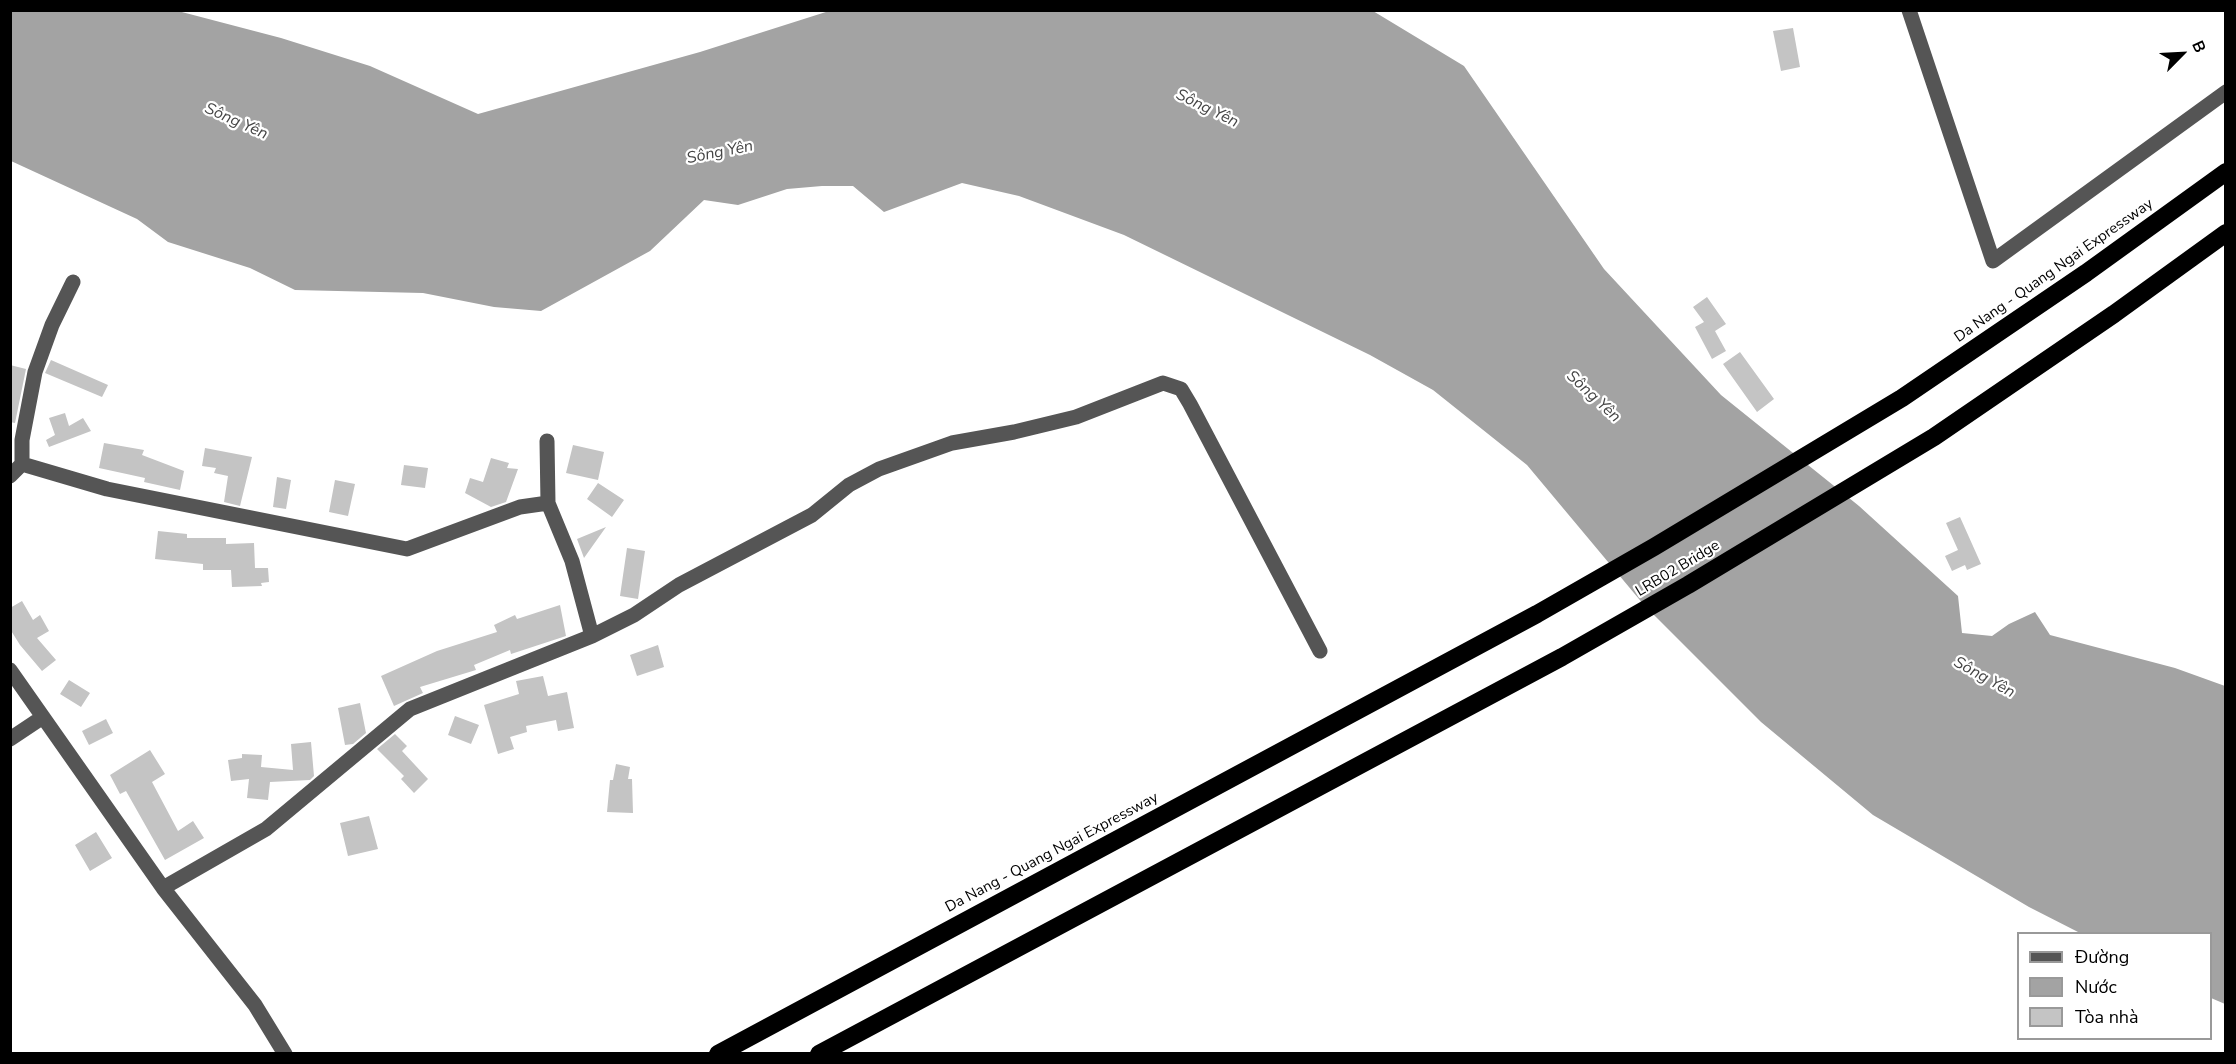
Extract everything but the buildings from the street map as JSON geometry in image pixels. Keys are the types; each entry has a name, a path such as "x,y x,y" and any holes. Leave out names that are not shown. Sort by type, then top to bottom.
{"highway":[{"name":"Da Nang - Quang Ngai Expressway","path":"1902,398 2086,273 2226,172"},
{"name":"LRB02 Bridge","path":"819,1053 1611,629 1934,436 2114,314 2226,233"},
{"name":"LRB02 Bridge","path":"1404,684 1537,614 1654,547 1902,398"},
{"name":"Da Nang - Quang Ngai Expressway","path":"718,1053 1404,684"}],"street":[{"path":"1910,10 1993,261 2226,92"},
{"path":"10,476 22,464 22,440 35,372 52,325 73,282"},
{"path":"163,888 266,829 410,710 592,636 634,615 679,585 794,526 849,485 879,469 952,443 1014,432 1076,417 1163,383 1181,389 1190,404 1320,651"},
{"path":"548,441 548,503 572,561 592,636"},
{"path":"22,464 106,489 407,549 520,507 548,503"},
{"path":"10,670 163,888 255,1005 285,1053"},
{"path":"10,739 44,717"}],"water":[{"name":"Sông Yên","path":"10,11 178,11 281,38 370,66 478,114 700,52 829,11 1373,11 1464,66 1604,269 1721,395 1859,506 1958,596 1962,633 1992,636 2009,624 2035,612 2050,635 2175,668 2225,686 2225,1004 2212,998 2212,932 2078,932 2029,907 1873,815 1761,722 1644,605 1527,465 1433,390 1370,355 1124,235 1019,196 962,183 884,212 853,186 787,189 738,205 704,200 650,251 541,311 494,307 423,293 295,290 250,268 168,242 137,219 11,161"}]}
